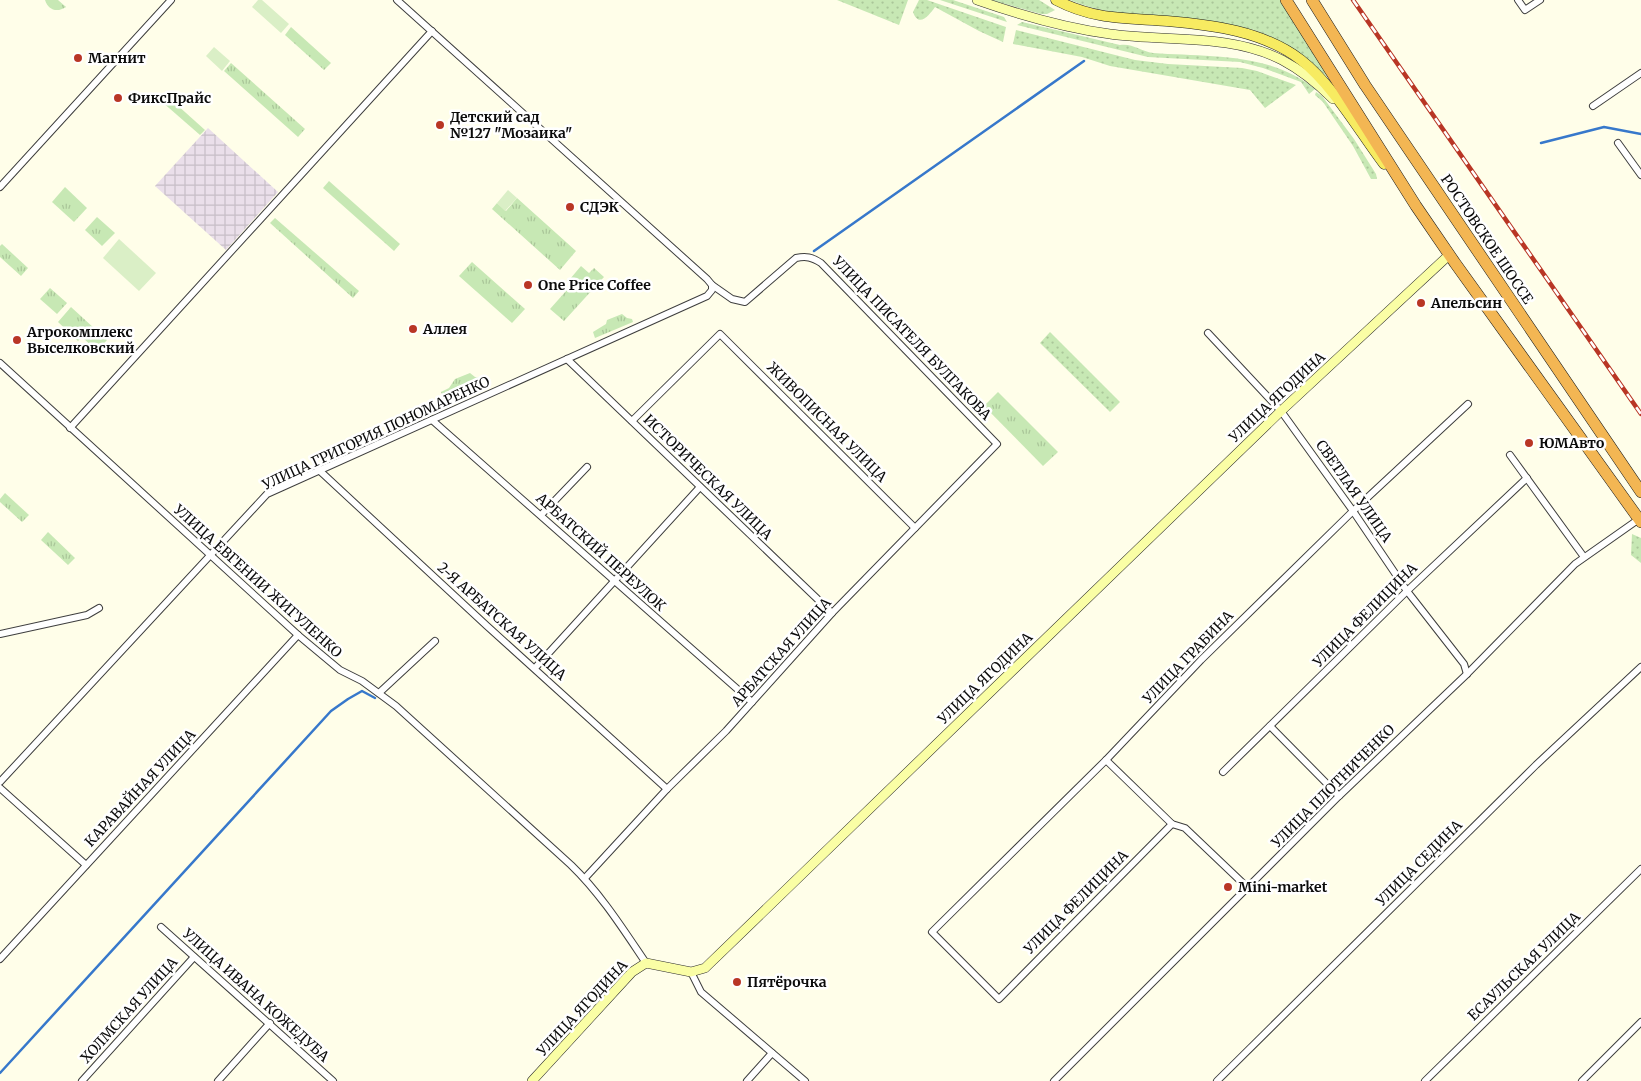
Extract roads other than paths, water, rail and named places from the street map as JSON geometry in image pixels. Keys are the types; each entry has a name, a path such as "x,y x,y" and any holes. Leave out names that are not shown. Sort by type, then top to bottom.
{"highway":[{"path":"1286,0 1449,255 1640,520"},
{"name":"РОСТОВСКОЕ ШОССЕ","path":"1312,0 1365,85 1641,492"},
{"path":"1554,400 1561,403 1567,402 1570,399 1571,389"}],"main road":[{"path":"1056,0 1095,16 1217,27 1254,36 1283,49 1302,61 1326,85 1416,206"}],"street":[{"path":"0,187 171,0"},
{"path":"397,0 712,288"},
{"path":"977,0 1083,30 1125,36 1213,41 1246,46 1281,59 1299,70 1344,110"},
{"path":"1518,0 1525,10 1540,0"},
{"path":"70,428 432,31"},
{"path":"1592,106 1641,73"},
{"path":"1618,143 1641,175"},
{"name":"УЛИЦА ЯГОДИНА","path":"532,1081 632,972 646,963 691,972 705,968 1282,411 1449,255"},
{"name":"УЛИЦА ПИСАТЕЛЯ БУЛГАКОВА","path":"712,288 732,299 745,302 796,258 806,256 814,258 997,444"},
{"name":"УЛИЦА ГРИГОРИЯ ПОНОМАРЕНКО","path":"0,782 267,494 707,296 712,288"},
{"name":"СВЕТЛАЯ УЛИЦА","path":"1208,333 1282,411 1354,511 1407,591 1464,664 1467,674"},
{"name":"ЖИВОПИСНАЯ УЛИЦА","path":"632,421 720,334 915,528"},
{"name":"ИСТОРИЧЕСКАЯ УЛИЦА","path":"567,359 832,613"},
{"name":"УЛИЦА ЕВГЕНИИ ЖИГУЛЕНКО","path":"0,363 298,635 340,670 362,681 396,706 585,878 612,913 646,963"},
{"name":"УЛИЦА ГРАБИНА","path":"998,999 932,932 1106,760 1201,660 1354,511 1468,404"},
{"name":"АРБАТСКИЙ ПЕРЕУЛОК","path":"432,420 752,702"},
{"name":"АРБАТСКАЯ УЛИЦА","path":"585,878 667,789 752,702 832,613 997,444"},
{"path":"1510,455 1584,557"},
{"path":"541,515 588,467"},
{"name":"2-Я АРБАТСКАЯ УЛИЦА","path":"320,471 667,789"},
{"name":"УЛИЦА ФЕЛИЦИНА","path":"1223,772 1407,591 1527,478"},
{"path":"535,668 700,487"},
{"name":"УЛИЦА ПЛОТНИЧЕНКО","path":"1054,1081 1339,796 1467,674 1584,557 1640,520"},
{"path":"0,634 87,615 99,608"},
{"name":"КАРАВАЙНАЯ УЛИЦА","path":"0,959 298,635"},
{"path":"379,693 435,641"},
{"name":"УЛИЦА СЕДИНА","path":"1217,1081 1536,765 1641,666"},
{"path":"1270,726 1339,796"},
{"path":"1106,760 1172,824 1185,828 1248,888"},
{"path":"0,788 86,865"},
{"name":"УЛИЦА ФЕЛИЦИНА","path":"998,999 1172,824"},
{"name":"ЕСАУЛЬСКАЯ УЛИЦА","path":"1424,1081 1641,869"},
{"name":"УЛИЦА ИВАНА КОЖЕДУБА","path":"161,927 333,1081"},
{"name":"ХОЛМСКАЯ УЛИЦА","path":"82,1081 194,957"},
{"path":"691,972 701,992 805,1081"},
{"path":"1582,1081 1641,1022"},
{"path":"218,1081 270,1023"},
{"path":"747,1081 772,1053"}],"waterway":[{"path":"814,251 1084,61"},
{"path":"1541,143 1604,127 1641,134"},
{"path":"0,1073 331,711 362,691 375,698"}],"railway":[{"path":"1353,0 1641,414"}],"place":[{"name":"Магнит","path":"78,58"},
{"name":"ФиксПрайс","path":"118,98"},
{"name":"Детский сад №127 \"Мозаика\"","path":"440,125"},
{"name":"СДЭК","path":"570,207"},
{"name":"One Price Coffee","path":"528,285"},
{"name":"Апельсин","path":"1421,303"},
{"name":"Аллея","path":"413,329"},
{"name":"Агрокомплекс Выселковский","path":"17,340"},
{"name":"ЮМАвто","path":"1529,443"},
{"name":"Mini-market","path":"1228,887"},
{"name":"Пятёрочка","path":"737,982"}]}
